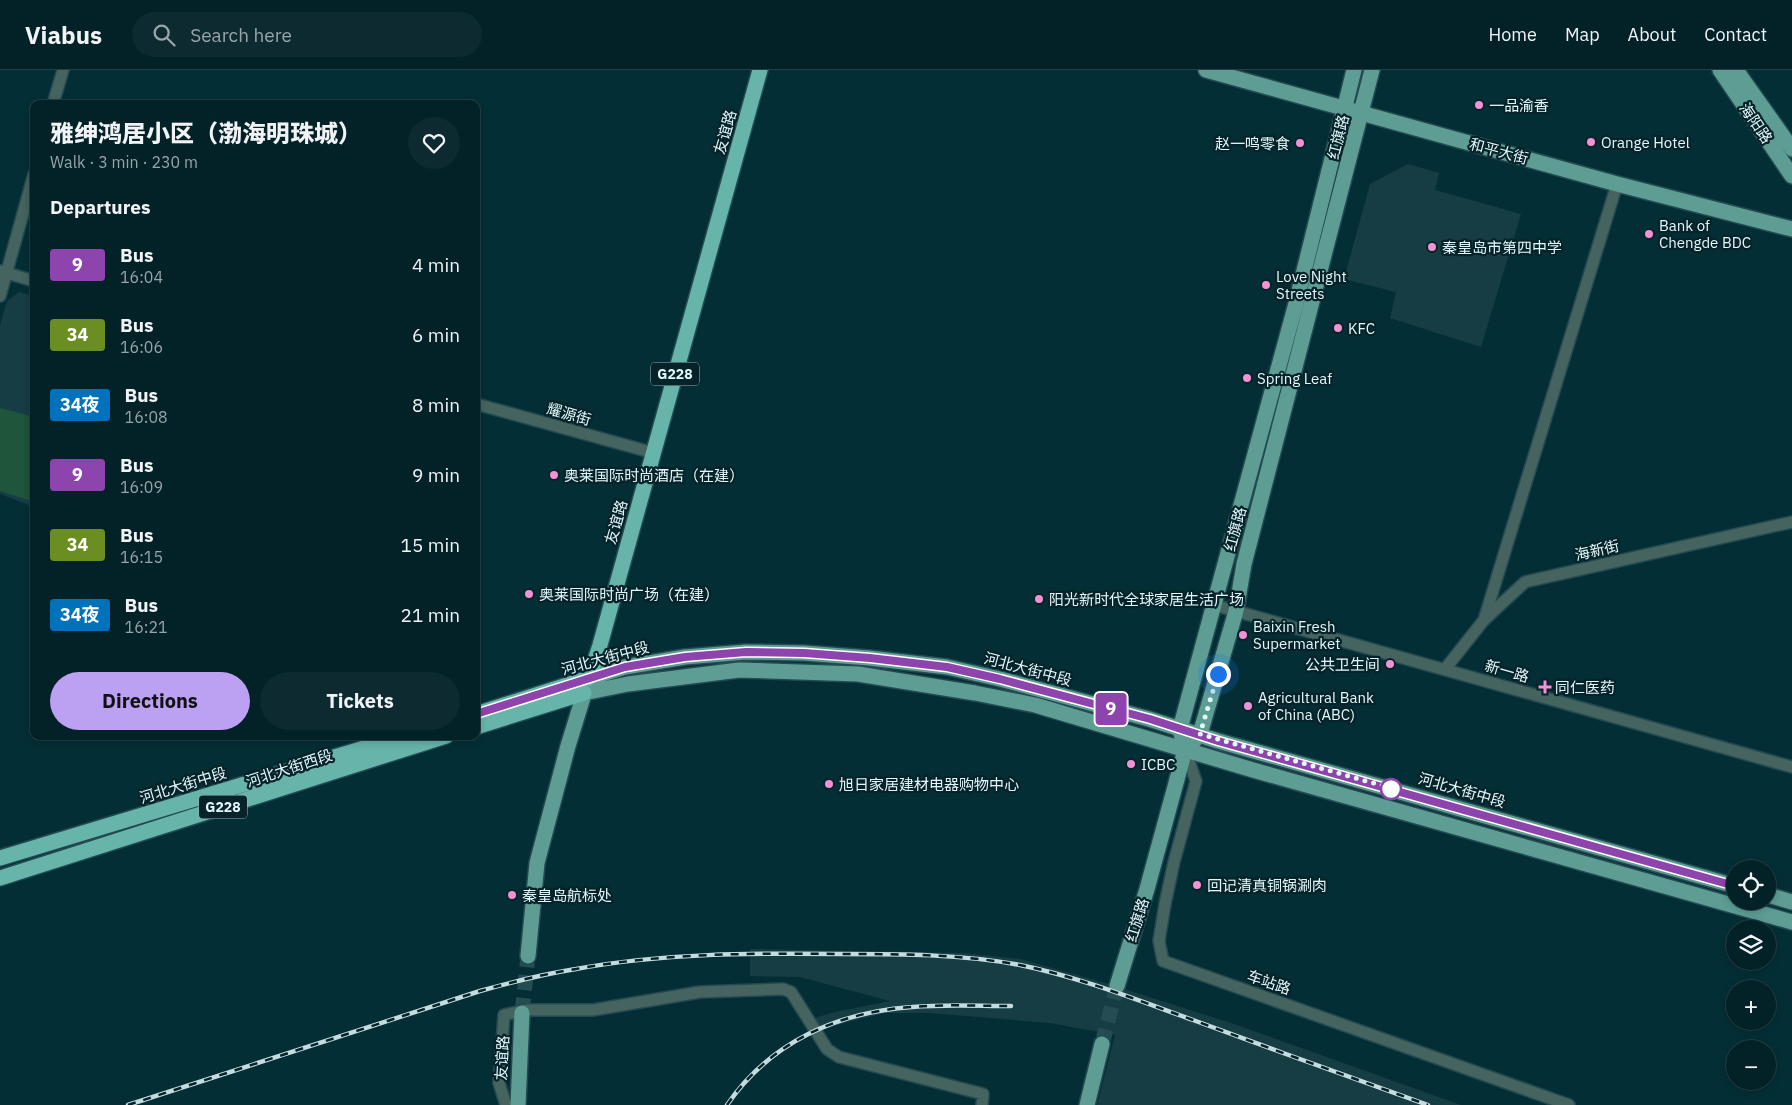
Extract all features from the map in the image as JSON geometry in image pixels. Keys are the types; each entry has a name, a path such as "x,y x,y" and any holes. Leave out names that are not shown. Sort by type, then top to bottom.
{"highway":[{"name":"友谊路","path":"587,686 654,453 760,70"},
{"name":"河北大街中段","path":"480,713 587,686"},
{"path":"480,726 587,686"},
{"name":"河北大街中段","path":"0,858 391,740"},
{"name":"河北大街西段","path":"0,878 433,740"}],"main road":[{"name":"和平大街","path":"1206,70 1617,184 1792,229"},
{"name":"红旗路","path":"1117,986 1147,889 1185,750 1180,729 1292,316 1354,70"},
{"path":"1185,750 1200,734 1236,611 1244,564 1372,70"},
{"name":"海阳路","path":"1720,70 1792,176"},
{"name":"海阳路","path":"1736,70 1792,149"},
{"name":"河北大街中段","path":"587,686 625,667 685,657 746,652 804,653 947,667 1000,679 1200,734 1726,883"},
{"path":"587,686 628,684 739,670 858,674 975,693 1035,706 1792,922"},
{"name":"友谊路","path":"528,956 537,863 568,746 587,686"},
{"path":"1776,897 1792,902"},
{"name":"友谊路","path":"518,1105 522,1014"},
{"path":"1087,1105 1102,1044"}],"street":[{"path":"54,100 63,70"},
{"path":"1484,620 1617,184"},
{"path":"0,296 3,272 30,187"},
{"path":"3,272 30,280"},
{"name":"耀源街","path":"480,405 654,453"},
{"name":"海新街","path":"1445,670 1484,620 1526,582 1792,522"},
{"name":"新一路","path":"1214,605 1792,767"},
{"name":"车站路","path":"1185,750 1196,781 1174,862 1165,904 1159,941 1163,961 1569,1105"},
{"path":"506,1105 499,1083 504,1015 526,1010 594,1010 700,992 783,989 791,992 827,1049 839,1057 983,1094 982,1105"}],"shaded area":[{"name":"秦皇岛市第四中学","path":"1408,164 1439,173 1435,190 1521,214 1481,347 1390,318 1396,292 1344,279 1370,184"},
{"path":"19,292 30,295 30,505 0,494 0,325 7,301"},
{"path":"750,949 963,953 1020,959 1102,982 1234,1024 1461,1105 1097,1105 1115,1035 1050,1023 930,1013 885,1013 821,1030 814,1018 890,1001 800,977 750,976"}],"green space":[{"path":"0,408 30,416 30,501 0,491"}],"tunnel":[{"path":"522,1013 528,956"},
{"path":"1102,1044 1117,986"}],"railway":[{"path":"128,1105 480,991 552,973 609,964 675,957 774,954 930,955 998,961 1042,970 1086,982 1129,997 1428,1105"},
{"path":"727,1105 744,1083 764,1064 808,1034 832,1024 885,1010 912,1007 949,1005 1011,1006"}],"bus line":[{"name":"9","path":"480,713 625,667 685,657 746,652 804,653 947,667 1000,679 1150,719 1218,741 1726,883"}],"place":[{"name":"一品渝香","path":"1479,105"},
{"name":"Orange Hotel","path":"1591,142"},
{"name":"赵一鸣零食","path":"1300,143"},
{"name":"Bank of Chengde BDC","path":"1649,234"},
{"name":"秦皇岛市第四中学","path":"1432,247"},
{"name":"Love Night Streets","path":"1266,285"},
{"name":"KFC","path":"1338,328"},
{"name":"Spring Leaf","path":"1247,378"},
{"name":"奥莱国际时尚酒店（在建）","path":"554,475"},
{"name":"奥莱国际时尚广场（在建）","path":"529,594"},
{"name":"阳光新时代全球家居生活广场","path":"1039,599"},
{"name":"Baixin Fresh Supermarket","path":"1243,635"},
{"name":"公共卫生间","path":"1390,664"},
{"name":"同仁医药","path":"1545,687"},
{"name":"Agricultural Bank of China (ABC)","path":"1248,706"},
{"name":"ICBC","path":"1131,764"},
{"name":"旭日家居建材电器购物中心","path":"829,784"},
{"name":"回记清真铜锅涮肉","path":"1197,885"},
{"name":"秦皇岛航标处","path":"512,895"}],"route":[{"path":"1218,674 1200,734 1218,741 1398,790 1391,789"}]}
